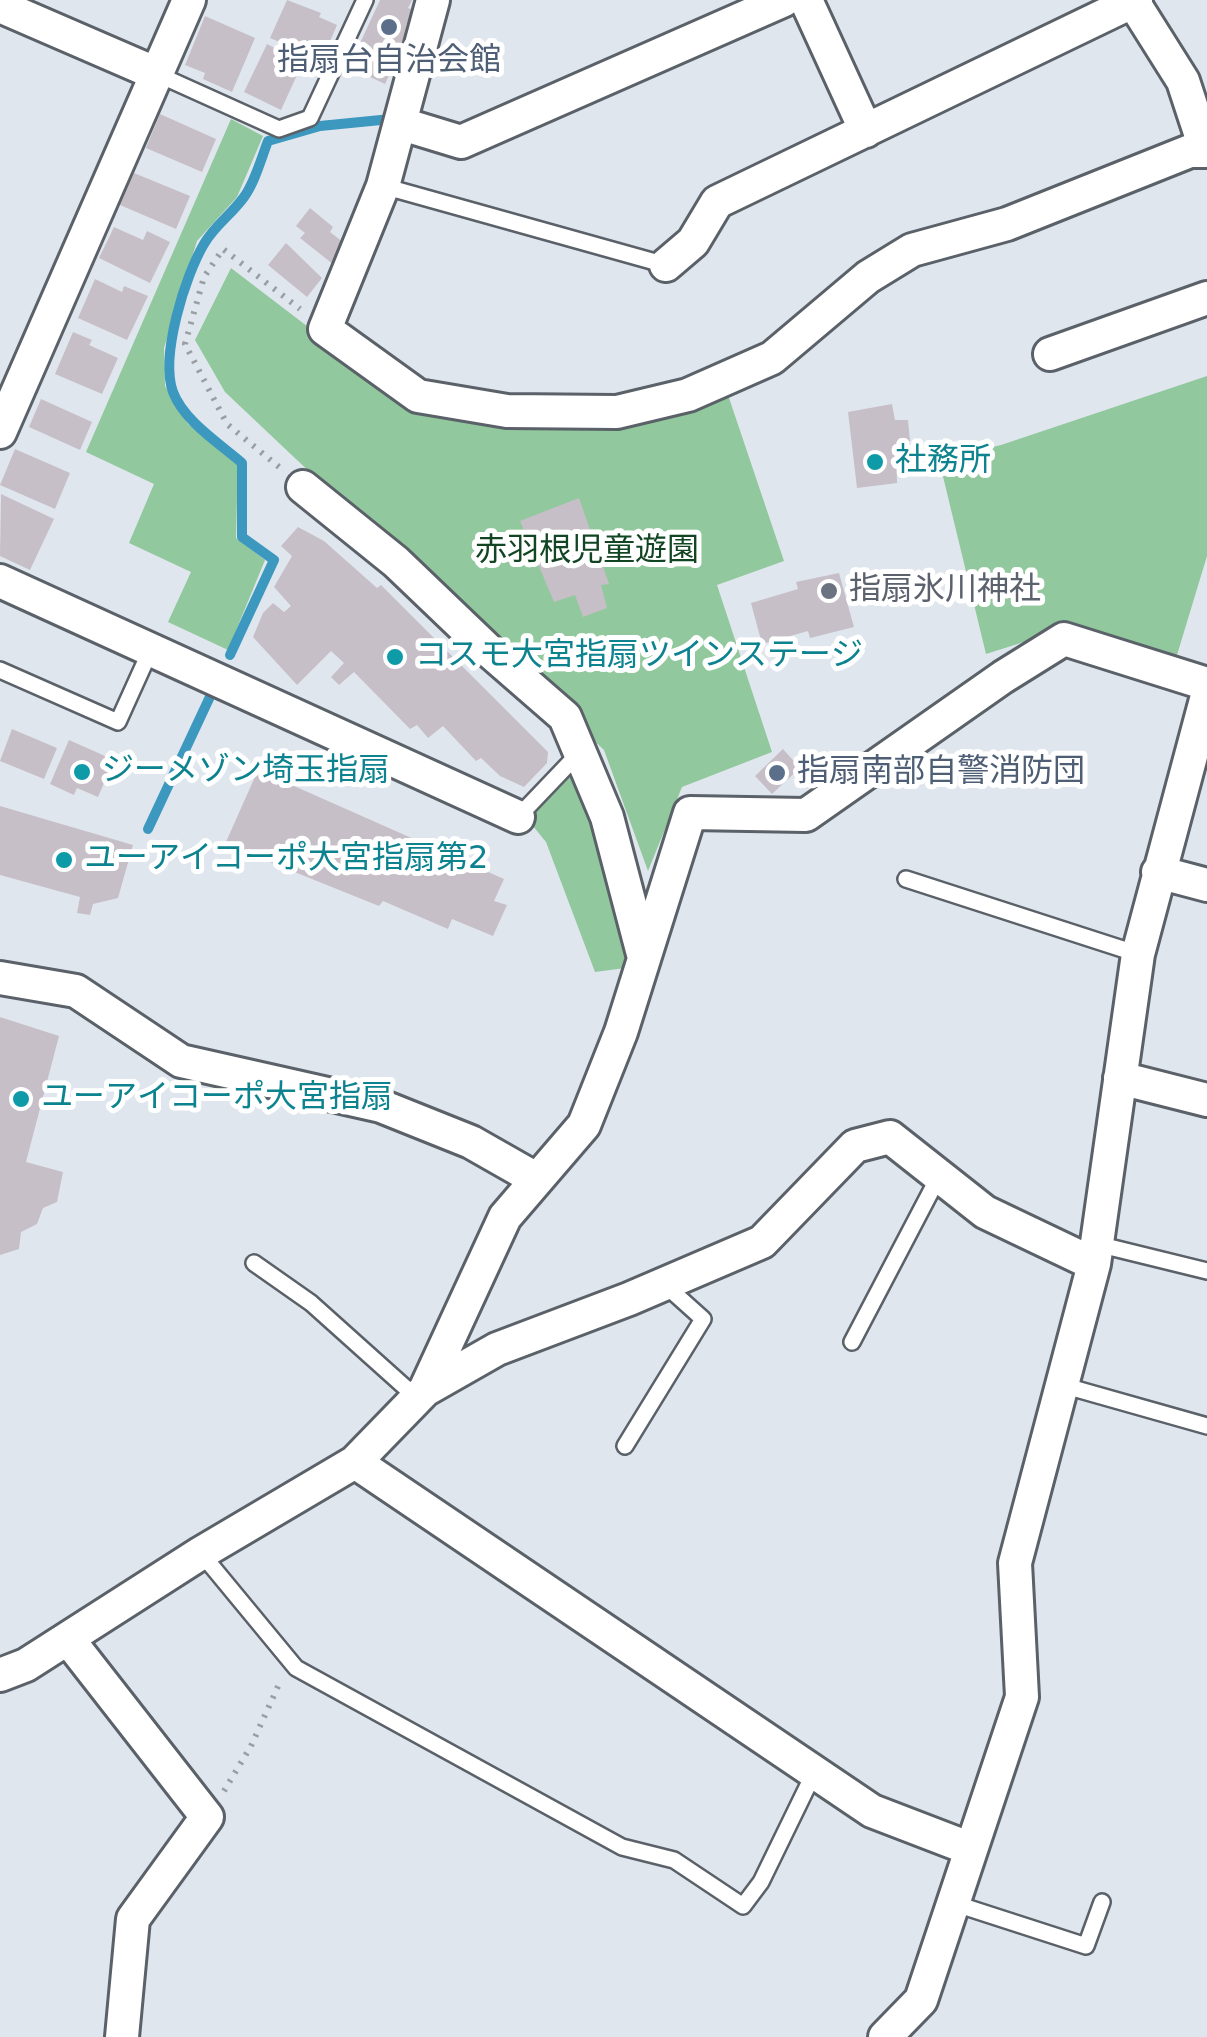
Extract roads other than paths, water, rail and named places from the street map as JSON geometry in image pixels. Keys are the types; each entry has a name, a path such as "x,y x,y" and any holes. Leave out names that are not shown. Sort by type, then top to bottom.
{"street":[{"path":"0,432 189,0"},
{"path":"432,0 383,186 325,329 418,396 507,411 617,412 688,395 772,358 868,277 912,250 1007,224 1190,151 1207,151 1183,81 1134,1 717,202 693,242 666,264"},
{"path":"402,124 462,142 784,0"},
{"path":"806,0 866,130"},
{"path":"3,8 157,74"},
{"path":"1050,354 1207,298"},
{"path":"303,487 396,562 488,650 565,716 608,817 644,958"},
{"path":"0,580 518,817"},
{"path":"421,1394 506,1217 584,1125 621,1032 690,813 806,814 1002,677 1064,639 1207,684"},
{"path":"885,2037 921,2000 1022,1696 1015,1564 1096,1254 1138,954 1207,696"},
{"path":"1158,872 1207,885"},
{"path":"0,978 76,990 181,1061 381,1106 471,1142 536,1179"},
{"path":"1120,1078 1207,1100"},
{"path":"0,1674 26,1665 201,1553 355,1462 421,1394 496,1349 762,1242 855,1146 890,1137 985,1212 1096,1254"},
{"path":"355,1462 872,1811 971,1849"},
{"path":"68,1638 208,1817 134,1919 122,2037"}],"lane":[{"path":"157,74 280,129 310,118 365,0"},
{"path":"383,186 666,264"},
{"path":"0,670 118,722 152,649"},
{"path":"518,817 580,752"},
{"path":"906,879 1138,954"},
{"path":"852,1342 939,1176"},
{"path":"1096,1254 1207,1271"},
{"path":"254,1263 311,1303 421,1394"},
{"path":"625,1446 703,1320 664,1284"},
{"path":"1061,1384 1207,1426"},
{"path":"201,1553 296,1668 622,1847 674,1860 743,1906 761,1882 816,1770"},
{"path":"953,1903 1086,1946 1102,1902"}],"waterway":[{"path":"230,655 274,560 242,537 242,463 194,422 173,392 170,358 182,295 204,244 248,191 268,141 320,126 391,119"},
{"path":"148,829 215,686"}],"place":[{"name":"指扇台自治会館","path":"389,27"},
{"name":"社務所","path":"875,462"},
{"name":"指扇氷川神社","path":"829,591"},
{"name":"コスモ大宮指扇ツインステージ","path":"395,657"},
{"name":"ジーメゾン埼玉指扇","path":"82,772"},
{"name":"指扇南部自警消防団","path":"777,773"},
{"name":"ユーアイコーポ大宮指扇第2","path":"64,860"},
{"name":"ユーアイコーポ大宮指扇","path":"21,1099"}],"park label":[{"name":"赤羽根児童遊園","path":"587,552"}]}
